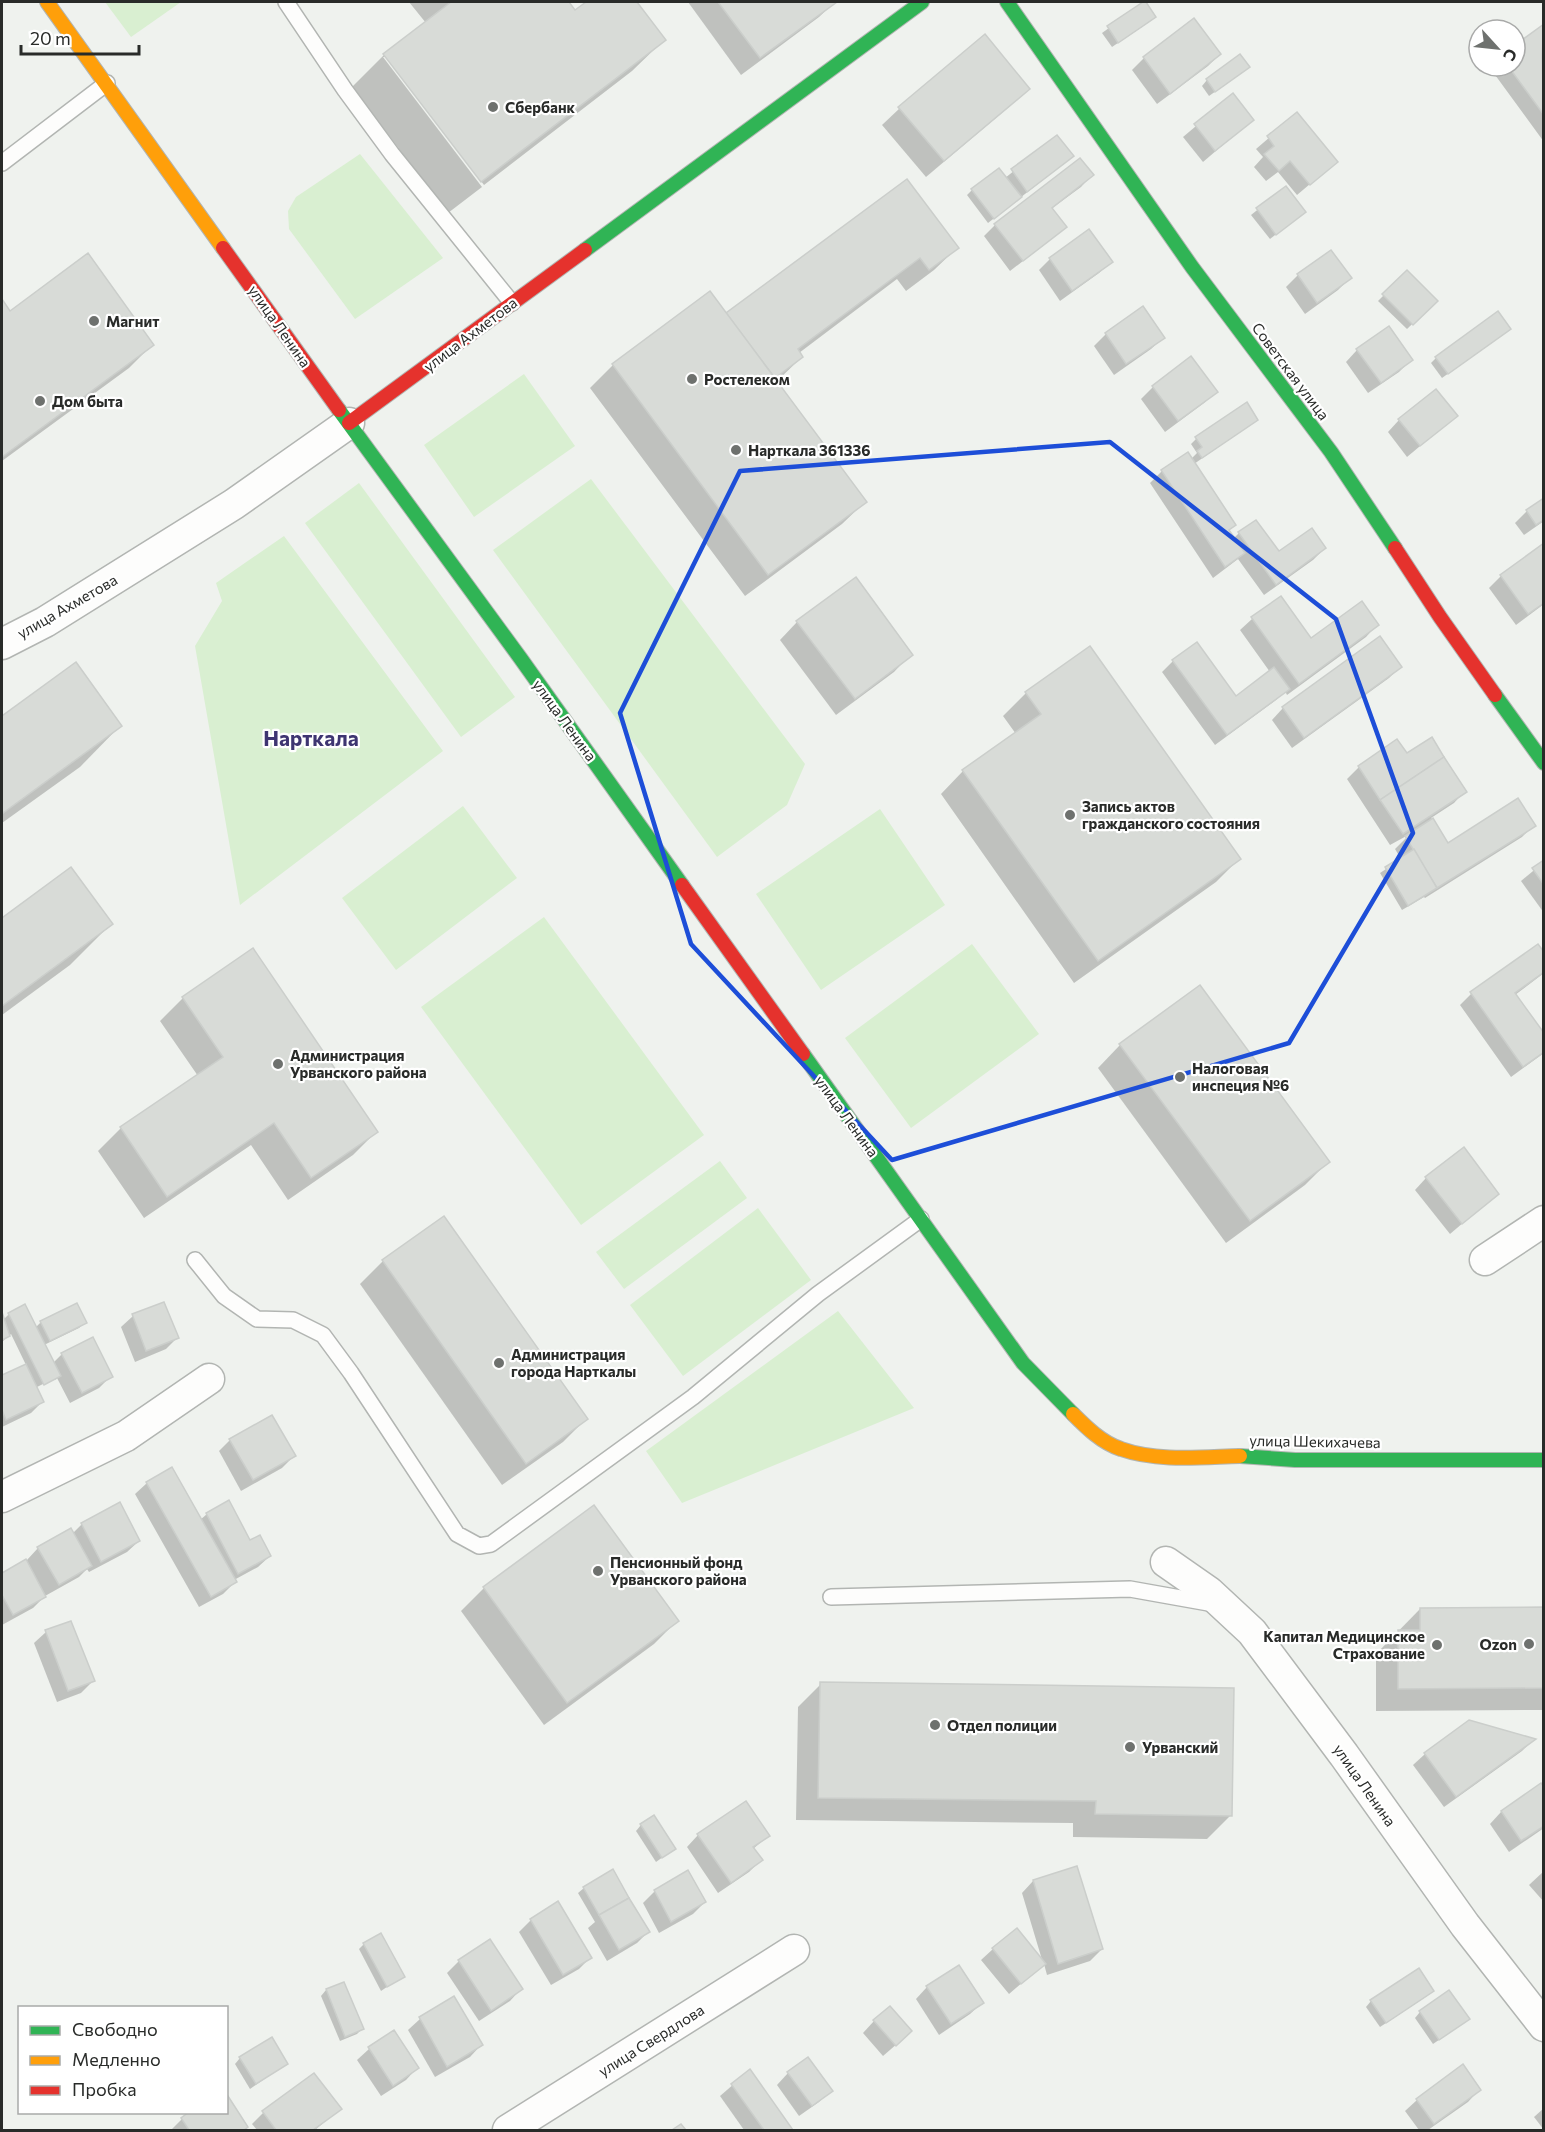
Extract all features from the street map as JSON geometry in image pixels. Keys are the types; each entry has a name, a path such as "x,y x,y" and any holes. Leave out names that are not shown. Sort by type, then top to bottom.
{"street":[{"name":"улица Ленина","path":"47,2 348,423 534,678 1023,1363 1091,1432"},
{"name":"улица Ахметова","path":"2,644 45,622 234,504 922,2"},
{"name":"Советская улица","path":"1007,2 1186,257 1331,452 1440,617 1544,763"},
{"path":"1485,1260 1544,1221"},
{"path":"2,1497 126,1436 209,1379"},
{"name":"улица Шекихачева","path":"1091,1432 1119,1449 1176,1457 1252,1456 1295,1460 1544,1460"},
{"name":"улица Ленина","path":"1167,1562 1209,1592 1252,1632 1344,1755 1465,1925 1544,2026"},
{"name":"улица Свердлова","path":"508,2130 794,1950"}],"lane":[{"path":"286,2 345,90 392,154 512,303"},
{"path":"2,163 107,83"},
{"path":"195,1260 224,1296 257,1319 293,1320 323,1335 351,1373 457,1533 478,1546 491,1544 693,1397 818,1294 921,1219"},
{"path":"831,1597 1130,1588 1225,1606"}],"highlighted area":[{"path":"1110,442 1336,619 1413,833 1289,1043 892,1160 691,944 620,713 740,471"}],"green space":[{"path":"105,2 181,2 131,37"},
{"path":"360,154 443,258 355,319 289,229 288,211 296,197"},
{"path":"524,374 575,446 474,517 424,445"},
{"path":"591,479 805,764 787,805 717,857 493,550"},
{"path":"359,483 515,697 461,737 305,523"},
{"path":"284,536 443,751 240,905 195,646 222,601 216,583"},
{"path":"463,806 517,878 396,970 342,898"},
{"path":"880,809 945,905 821,990 756,894"},
{"path":"544,917 704,1135 581,1225 421,1007"},
{"path":"972,944 1039,1034 911,1128 845,1038"},
{"path":"720,1161 747,1198 624,1289 596,1252"},
{"path":"758,1208 811,1280 683,1376 630,1305"},
{"path":"838,1311 914,1408 682,1503 646,1451"}],"building":[{"path":"451,2 569,2 575,10 586,2 637,2 666,40 481,182 383,54"},
{"path":"718,2 837,2 760,58"},
{"path":"1146,2 1156,17 1118,43 1107,26"},
{"path":"1194,18 1221,54 1170,94 1143,57"},
{"path":"1544,24 1542,56 1544,115 1517,78 1527,78 1527,36"},
{"path":"985,34 1030,89 944,161 898,107"},
{"path":"1240,54 1250,67 1215,92 1206,79"},
{"path":"1233,93 1254,120 1215,151 1194,124"},
{"path":"1297,112 1338,162 1310,185 1290,161 1279,171 1264,154 1274,146 1267,136"},
{"path":"1057,135 1074,156 1027,192 1011,169"},
{"path":"1080,158 1094,175 1052,208 1067,227 1023,261 994,224"},
{"path":"999,168 1022,197 994,219 971,189"},
{"path":"907,179 959,248 929,270 920,258 798,349 803,357 775,378 726,313"},
{"path":"1286,186 1306,212 1276,235 1256,208"},
{"path":"1089,229 1113,262 1072,291 1049,258"},
{"path":"1331,250 1352,278 1317,303 1297,274"},
{"name":"Дом быта","path":"88,253 154,345 2,457 2,299 10,311"},
{"path":"1407,270 1438,301 1413,325 1382,294"},
{"path":"710,291 867,502 768,575 612,364"},
{"path":"1143,306 1165,338 1126,364 1105,333"},
{"path":"1498,311 1511,329 1448,374 1435,357"},
{"path":"1389,326 1413,360 1381,383 1356,349"},
{"path":"1191,356 1218,392 1178,421 1152,386"},
{"path":"1436,389 1458,416 1420,446 1398,419"},
{"path":"1247,402 1258,420 1202,458 1197,451 1202,447 1195,437"},
{"path":"1188,452 1236,525 1229,530 1245,553 1225,567 1161,470"},
{"path":"1544,498 1544,520 1536,525 1526,510"},
{"path":"1256,520 1279,551 1312,528 1326,548 1276,585 1238,532"},
{"path":"1544,543 1544,603 1528,614 1500,575"},
{"path":"856,577 913,655 855,699 796,621"},
{"path":"1281,596 1311,638 1362,601 1379,625 1299,684 1251,617"},
{"path":"1380,636 1402,667 1304,738 1282,707"},
{"path":"1197,642 1236,696 1274,667 1290,689 1227,735 1172,660"},
{"path":"1090,646 1241,859 1098,961 962,770 1041,714 1025,692"},
{"path":"76,662 122,726 3,813 2,716"},
{"path":"1432,737 1444,757 1380,800 1358,766 1397,739 1407,753"},
{"path":"1444,757 1467,792 1403,834 1380,800"},
{"path":"1518,798 1536,826 1437,888 1405,836 1433,818 1448,843"},
{"path":"1414,849 1437,888 1408,906 1385,867"},
{"path":"1544,860 1544,885 1532,868"},
{"path":"71,867 113,924 2,1006 2,918"},
{"path":"1538,944 1544,952 1544,972 1515,993 1544,1033 1544,1052 1523,1067 1470,992"},
{"path":"253,948 378,1132 311,1178 274,1123 167,1197 120,1127 223,1057 182,997"},
{"path":"1200,985 1330,1162 1250,1221 1119,1044"},
{"path":"1464,1147 1499,1194 1462,1224 1425,1177"},
{"path":"444,1216 588,1419 526,1464 382,1260"},
{"path":"164,1302 179,1338 146,1351 132,1314"},
{"path":"77,1303 87,1323 50,1341 40,1321"},
{"path":"25,1304 61,1376 44,1385 8,1313"},
{"path":"2,1312 10,1336 2,1340"},
{"path":"93,1337 113,1377 82,1393 61,1353"},
{"path":"26,1364 44,1402 6,1420 2,1410 2,1375"},
{"path":"272,1415 296,1456 253,1480 229,1439"},
{"path":"172,1467 237,1582 211,1597 146,1482"},
{"path":"229,1500 250,1540 260,1535 271,1556 238,1574 206,1513"},
{"path":"120,1502 140,1541 101,1562 81,1523"},
{"path":"594,1505 679,1621 567,1703 483,1587"},
{"path":"71,1528 92,1566 59,1585 37,1547"},
{"path":"26,1559 46,1597 13,1615 2,1595 2,1573"},
{"path":"1544,1607 1544,1688 1398,1689 1398,1630 1420,1630 1420,1608"},
{"path":"71,1621 95,1681 68,1691 45,1630"},
{"path":"820,1682 1234,1688 1232,1816 1095,1814 1096,1801 818,1798"},
{"path":"1469,1720 1536,1739 1456,1797 1424,1753"},
{"path":"1541,1783 1544,1787 1544,1826 1521,1841 1501,1811"},
{"path":"746,1801 770,1836 753,1847 763,1860 731,1883 697,1834"},
{"path":"654,1815 676,1849 662,1858 640,1824"},
{"path":"1077,1866 1103,1949 1058,1964 1033,1880"},
{"path":"613,1869 629,1898 599,1915 583,1887"},
{"path":"688,1870 706,1902 671,1922 654,1890"},
{"path":"629,1898 650,1932 619,1950 599,1915"},
{"path":"558,1901 592,1958 563,1975 530,1919"},
{"path":"1017,1928 1046,1964 1021,1984 992,1948"},
{"path":"381,1933 405,1977 387,1987 363,1943"},
{"path":"490,1939 523,1989 491,2011 458,1960"},
{"path":"959,1965 984,2003 951,2024 926,1986"},
{"path":"1419,1968 1434,1991 1386,2023 1370,2000"},
{"path":"344,1982 364,2029 345,2037 326,1989"},
{"path":"1449,1990 1470,2019 1439,2040 1419,2011"},
{"path":"454,1996 483,2045 447,2067 419,2017"},
{"path":"890,2006 912,2031 896,2046 873,2020"},
{"path":"394,2030 419,2068 393,2086 368,2047"},
{"path":"272,2037 288,2064 256,2084 239,2057"},
{"path":"808,2057 833,2091 812,2106 787,2072"},
{"path":"1463,2064 1481,2090 1434,2124 1416,2099"},
{"path":"750,2069 793,2130 764,2130 731,2084"},
{"path":"314,2073 342,2109 313,2130 276,2130 262,2111"},
{"path":"228,2096 248,2127 244,2130 189,2130 181,2118 186,2114 228,2114"},
{"path":"681,2124 686,2130 672,2130"}],"traffic: fast":[{"path":"585,250 922,2"},
{"path":"1007,2 1192,267 1331,452 1395,548"},
{"path":"339,410 682,885"},
{"path":"1495,695 1544,763"},
{"path":"803,1054 1023,1363 1073,1414"},
{"path":"1240,1456 1295,1460 1544,1460"}],"traffic: slow":[{"path":"47,2 223,248"},
{"path":"1073,1414 1107,1443 1135,1453 1180,1458 1240,1456"}],"traffic: jam":[{"path":"223,248 339,410"},
{"path":"349,423 585,250"},
{"path":"1395,548 1495,695"},
{"path":"682,885 803,1054"}],"place":[{"name":"Сбербанк","path":"493,107"},
{"name":"Магнит","path":"94,321"},
{"name":"Ростелеком","path":"692,379"},
{"name":"Дом быта","path":"40,401"},
{"name":"Нарткала 361336","path":"736,450"},
{"name":"Запись актов гражданского состояния","path":"1070,815"},
{"name":"Администрация Урванского района","path":"278,1064"},
{"name":"Налоговая инспеция №6","path":"1180,1077"},
{"name":"Администрация города Нарткалы","path":"499,1363"},
{"name":"Пенсионный фонд Урванского района","path":"598,1571"},
{"name":"Ozon","path":"1529,1644"},
{"name":"Капитал Медицинское Страхование","path":"1437,1645"},
{"name":"Отдел полиции","path":"935,1725"},
{"name":"Урванский","path":"1130,1747"}],"district":[{"name":"Нарткала","path":"311,737"}]}
